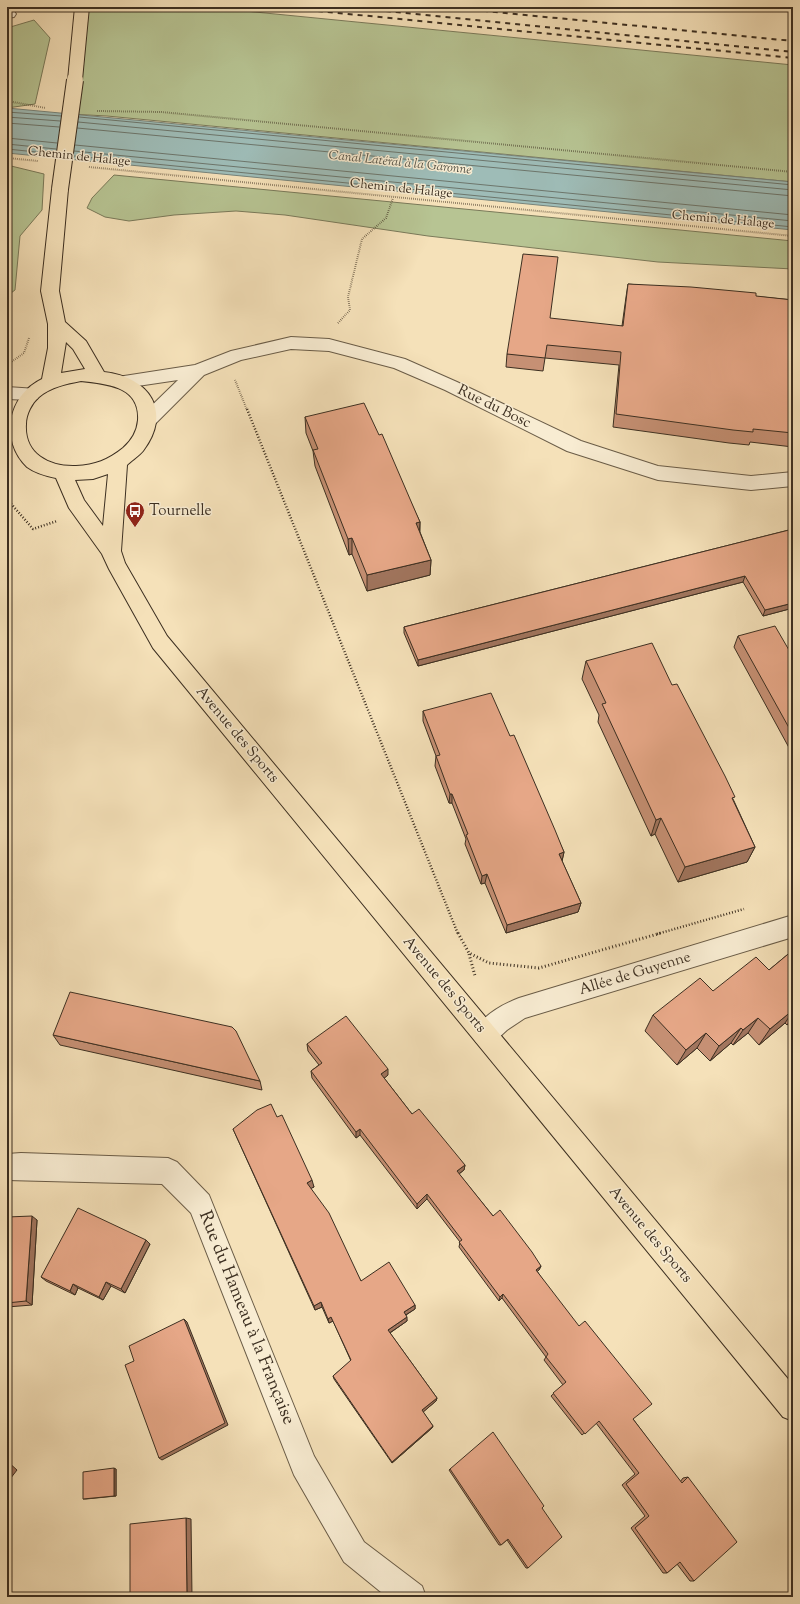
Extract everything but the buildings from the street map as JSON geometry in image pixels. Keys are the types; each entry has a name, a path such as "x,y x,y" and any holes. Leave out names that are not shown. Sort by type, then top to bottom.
{"main road":[{"path":"50,382 57,348 57,324 50,291 60,188 75,80 82,7"},
{"path":"57,324 80,345 96,375"},
{"path":"81,375 96,375 124,382 138,392 147,404 149,419 145,435 134,450 118,462 101,469 82,473 64,473 43,468 27,460 16,447 9,432 19,406 31,394 50,382 81,375"},
{"name":"Avenue des Sports","path":"111,552 118,462"},
{"name":"Avenue des Sports","path":"64,473 76,503 111,552 116,564 160,642 791,1400"}],"street":[{"name":"Rue du Bosc","path":"124,382 198,371 237,355 291,343 329,345 399,363 451,386 574,446 658,473 751,482 793,479"},
{"name":"Rue du Bosc","path":"149,419 198,371"},
{"path":"7,393 31,394"},
{"name":"Allée de Guyenne","path":"485,1034 498,1022 519,1008 793,926"},
{"name":"Rue du Hameau à la Française","path":"7,1167 21,1166 168,1171 200,1204 304,1465 354,1552 411,1597"}],"path":[{"path":"161,112 793,172"},
{"name":"Chemin de Halage","path":"7,158 44,162"},
{"name":"Chemin de Halage","path":"89,167 793,236"},
{"path":"336,326 350,310 348,297 362,239 386,218 393,198"},
{"path":"7,365 24,353"},
{"path":"235,378 454,926 469,953 489,963 539,968 747,909"},
{"path":"7,499 33,529"}],"green space":[{"path":"82,7 204,7 793,65 793,182 107,116 70,114"},
{"path":"34,20 50,38 35,104 7,108 7,28"},
{"path":"7,165 44,174 42,210 20,236 15,290 7,296"},
{"path":"114,175 793,241 793,269 658,262 428,236 285,215 236,211 174,215 129,221 105,217 87,208 92,198"}],"water":[{"name":"Canal Latéral à la Garonne","path":"7,108 793,182 793,230 7,153"}],"railway":[{"path":"278,7 793,58"},
{"path":"346,7 793,52"},
{"path":"443,7 793,41"}],"place":[{"name":"Tournelle","path":"135,528"}]}
